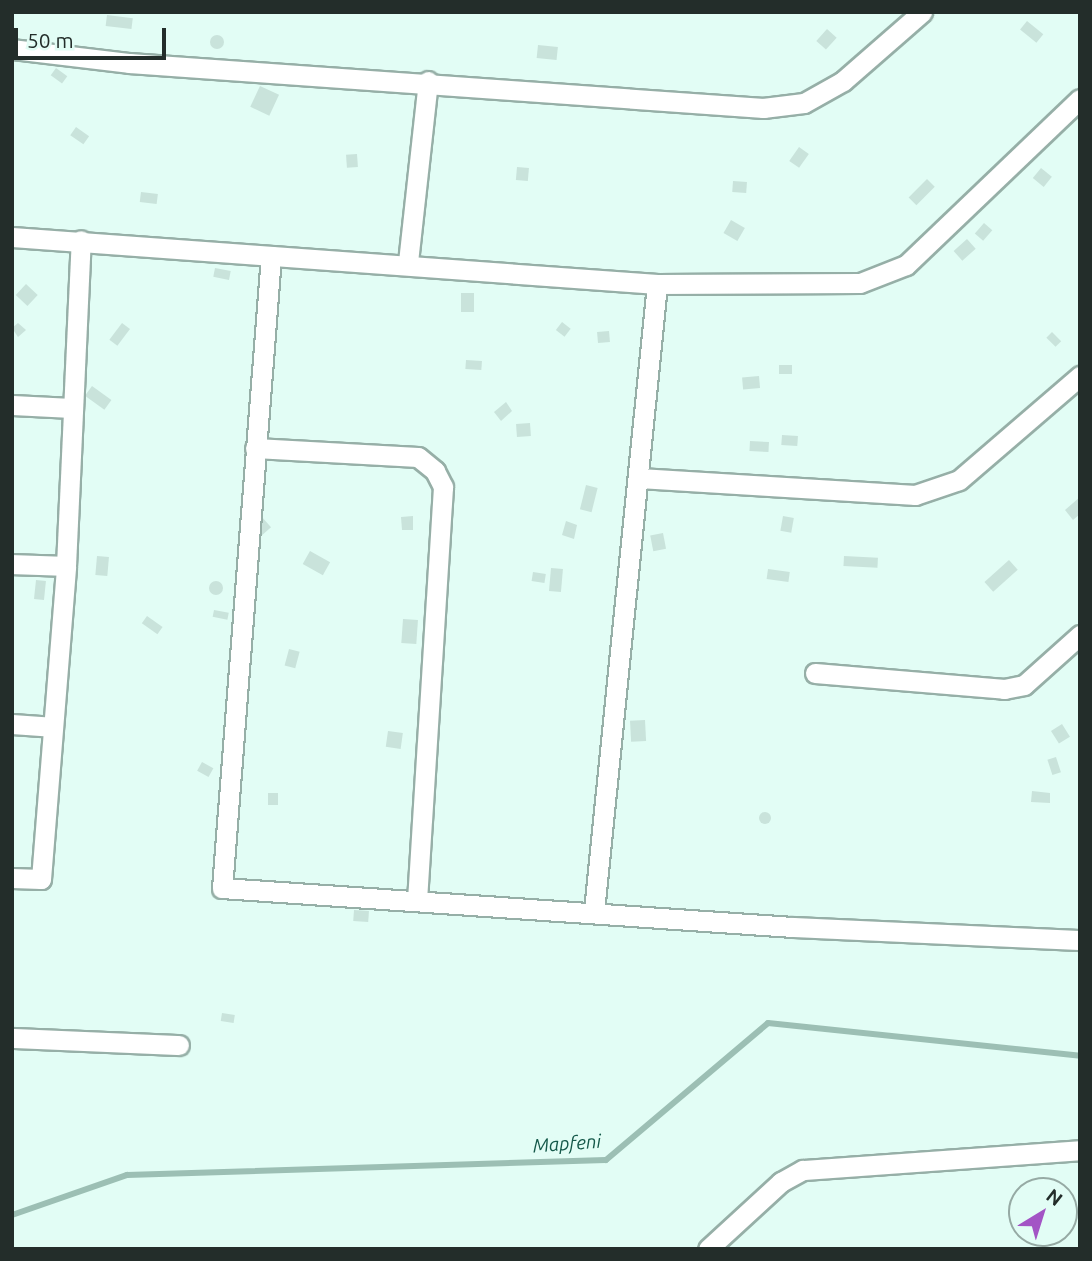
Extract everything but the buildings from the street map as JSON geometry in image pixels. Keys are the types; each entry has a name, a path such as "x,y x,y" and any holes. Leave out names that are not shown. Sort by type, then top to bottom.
{"street":[{"path":"12,49 129,63 428,81 776,107 804,103 843,81 922,12"},
{"path":"408,262 428,81"},
{"path":"12,237 271,256 408,262 657,284 879,279 906,265 1080,99"},
{"path":"12,878 41,879 51,727 66,566 81,240"},
{"path":"271,256 222,888 594,911 792,928 1080,940"},
{"path":"594,911 657,284"},
{"path":"639,478 915,495 959,480 1080,376"},
{"path":"12,405 72,408"},
{"path":"255,448 418,457 443,487 417,899"},
{"path":"12,564 66,566"},
{"path":"815,673 1004,689 1024,685 1080,635"},
{"path":"12,724 51,727"},
{"path":"12,1038 178,1045"},
{"path":"708,1249 781,1182 803,1170 1080,1150"}],"waterway":[{"name":"Mapfeni","path":"12,1215 127,1175 606,1160 768,1023 1080,1056"}]}
